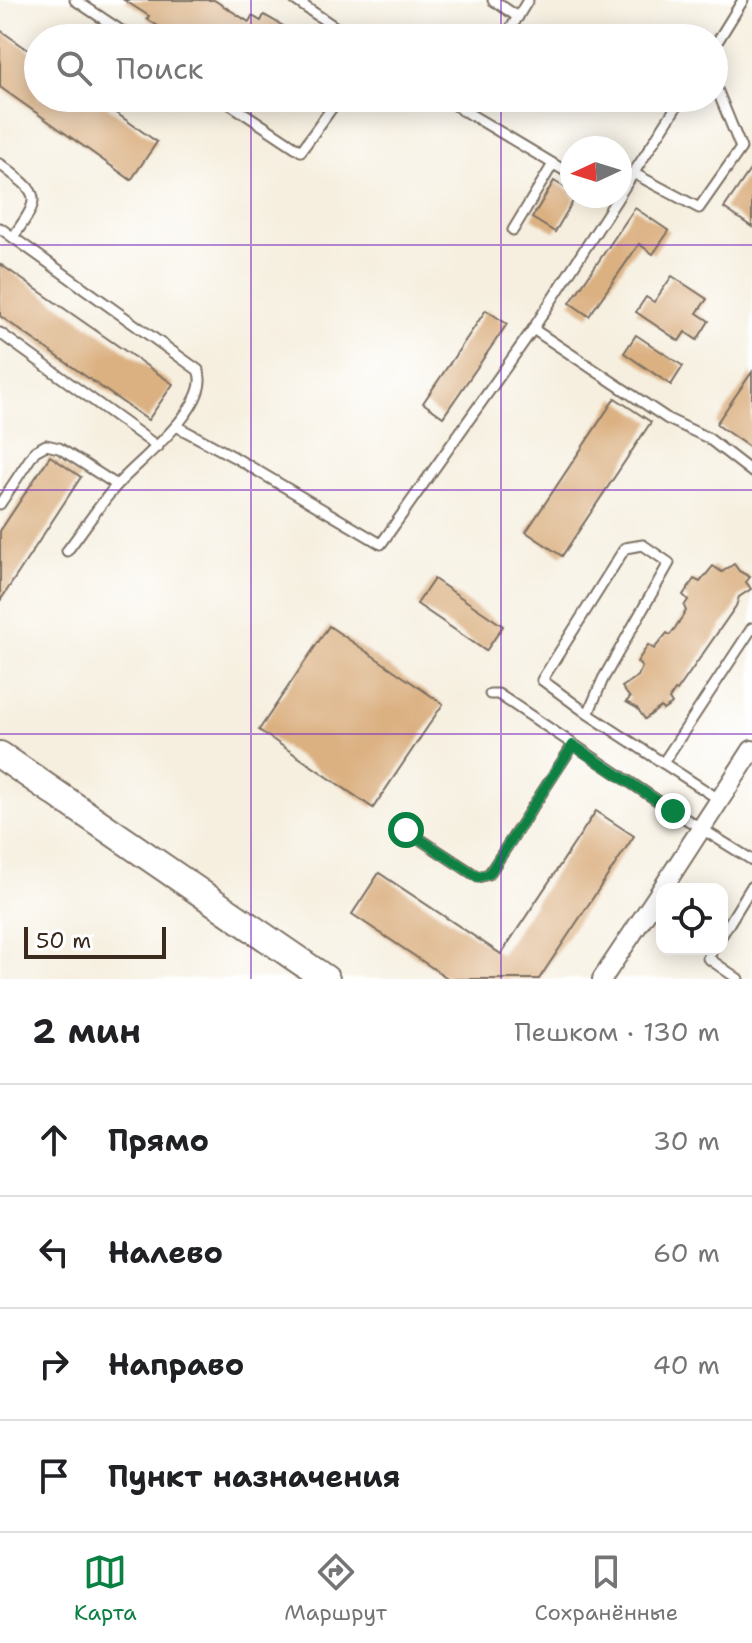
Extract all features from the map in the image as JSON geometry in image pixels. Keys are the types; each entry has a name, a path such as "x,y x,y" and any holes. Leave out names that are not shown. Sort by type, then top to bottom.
{"street":[{"path":"666,883 752,750"},
{"path":"0,755 326,979"},
{"path":"602,979 656,898"}],"lane":[{"path":"75,0 111,24"},
{"path":"295,0 330,24"},
{"path":"493,0 518,17"},
{"path":"514,24 528,0"},
{"path":"728,24 743,0"},
{"path":"242,112 301,151 329,112"},
{"path":"465,112 560,168"},
{"path":"673,112 633,173 699,208 741,148 726,112"},
{"path":"0,164 28,186 33,195 33,209 13,237"},
{"path":"513,230 553,164"},
{"path":"176,426 381,544 533,329 611,208"},
{"path":"0,228 198,370 202,378 201,387 176,426 117,485 67,551"},
{"path":"533,329 668,419 708,438 752,472"},
{"path":"0,333 158,447"},
{"path":"0,504 35,451 46,445 59,448 117,485"},
{"path":"588,714 603,679 669,563 643,545 625,548 542,680 588,714 720,800"},
{"path":"663,763 752,628"},
{"path":"490,694 498,694 752,860"},
{"path":"404,826 478,877 483,877 489,874 573,745"},
{"path":"728,925 752,886"},
{"path":"710,955 708,958 738,979"}],"building":[{"path":"124,0 214,0 249,22 252,16 261,21 264,15 280,24 155,24 147,19 149,16"},
{"path":"0,30 24,47 24,104 0,87"},
{"path":"35,112 115,112 157,142 131,180"},
{"path":"752,167 752,227 724,208"},
{"path":"554,181 560,185 560,208 569,208 555,232 532,218"},
{"path":"635,208 669,231 653,254 639,244 589,316 570,303"},
{"path":"0,264 173,384 148,420 0,316"},
{"path":"672,276 707,299 697,313 709,321 697,340 685,332 679,341 636,312 646,297 654,302"},
{"path":"486,310 507,324 443,417 423,403"},
{"path":"636,335 683,366 671,385 624,353"},
{"path":"752,372 752,449 716,424"},
{"path":"615,398 651,422 562,556 526,532"},
{"path":"50,456 81,477 0,601 0,531"},
{"path":"734,564 750,577 746,582 751,589 739,597 736,606 675,690 669,699 672,704 663,710 661,707 645,719 637,708 626,702 630,698 622,687 638,676 642,667 637,662 648,645 654,649 675,628 686,611 684,606 688,600 683,595 694,579 700,582 713,566 722,572"},
{"path":"434,579 503,626 486,651 417,604"},
{"path":"329,626 443,704 373,808 259,730"},
{"path":"596,811 634,836 539,979 449,979 352,914 379,873 501,954"}],"route":[{"path":"406,830 478,877 489,874 573,745 673,811"}]}
